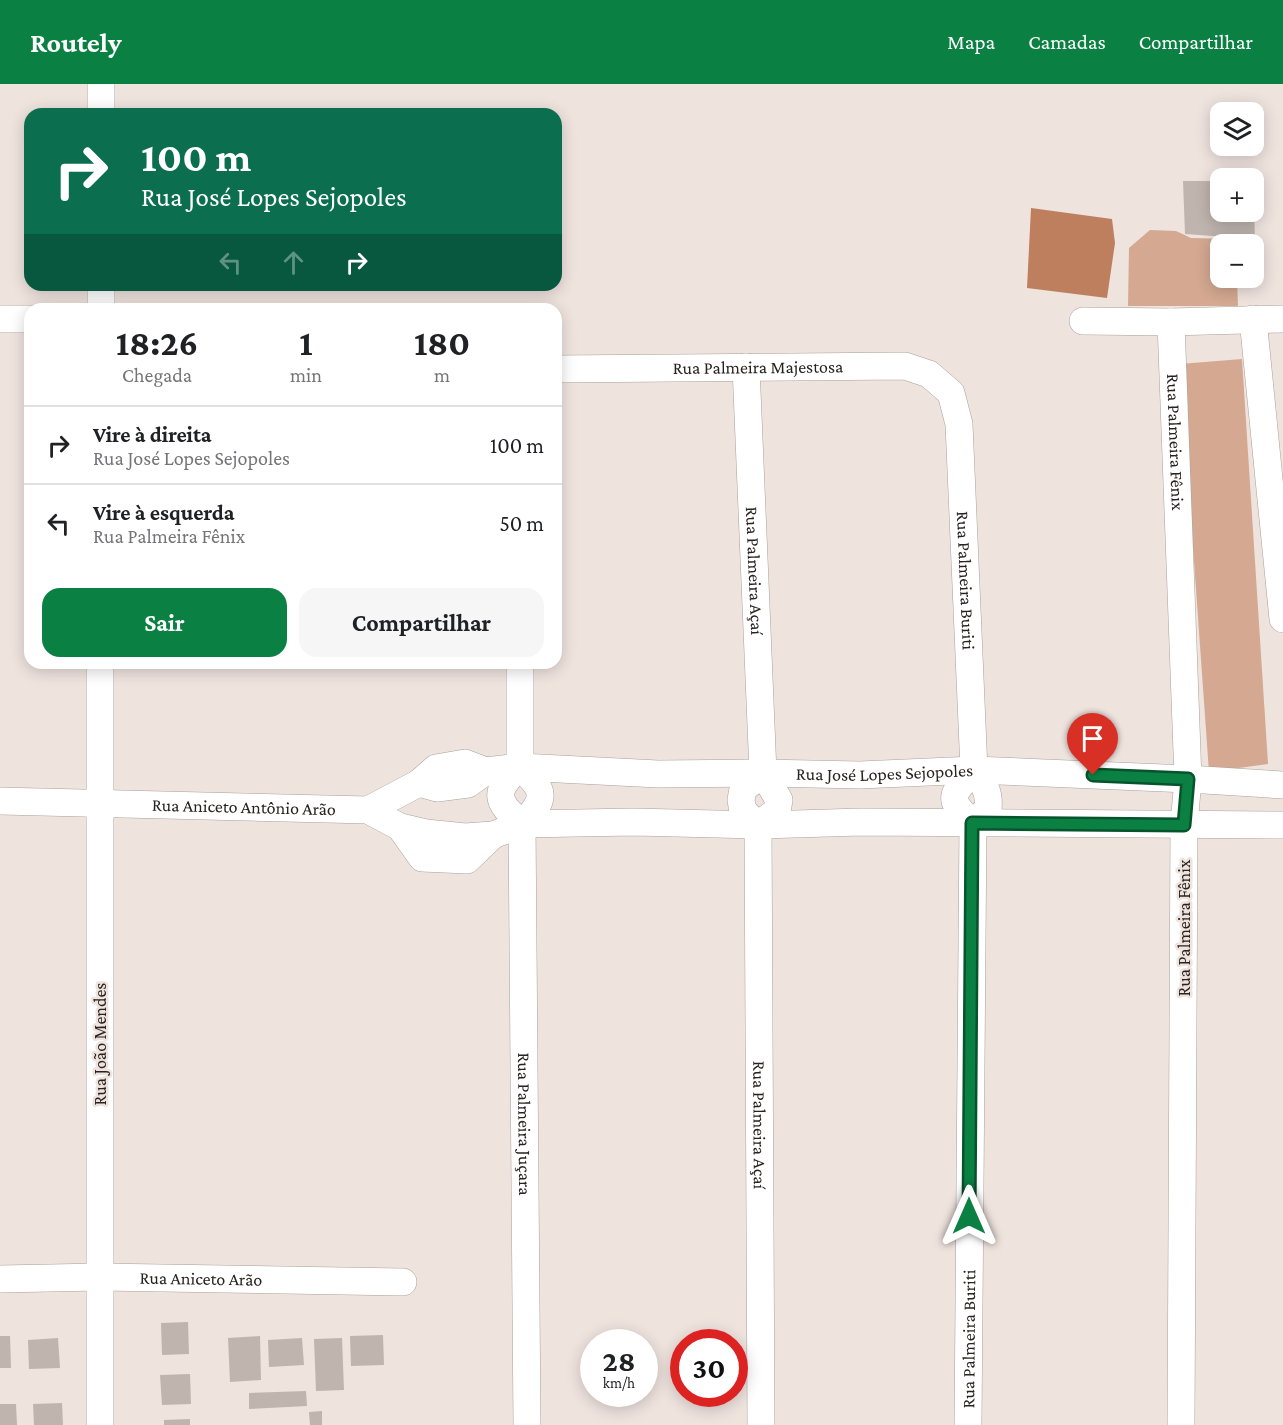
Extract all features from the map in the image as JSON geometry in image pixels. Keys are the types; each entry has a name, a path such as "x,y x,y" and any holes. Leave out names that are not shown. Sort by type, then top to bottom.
{"street":[{"path":"101,84 101,108"},
{"path":"0,319 24,319"},
{"path":"1252,319 1283,619"},
{"path":"1083,321 1171,322 1283,319"},
{"name":"Rua Palmeira Fênix","path":"1171,322 1188,779 1184,825 1181,1425"},
{"name":"Rua Palmeira Majestosa","path":"562,369 905,366 929,374 951,393"},
{"name":"Rua Palmeira Açaí","path":"746,367 762,773"},
{"name":"Rua Palmeira Buriti","path":"951,393 959,424 974,770"},
{"name":"Rua João Mendes","path":"100,669 100,1425"},
{"path":"520,669 520,767 504,781 501,796 505,809 522,824"},
{"name":"Rua José Lopes Sejopoles","path":"368,810 419,783 436,768 465,763 486,771 520,767 658,774 762,773 860,776 974,770 1283,785"},
{"path":"972,823 957,810 954,799 956,789 974,770"},
{"path":"758,825 742,811 741,800 743,789 762,773"},
{"name":"Rua Aniceto Antônio Arão","path":"0,801 368,810 400,827 422,858 467,860 493,835"},
{"path":"400,827 426,833 465,837 493,835 522,824 634,822 758,825 972,823 1283,825"},
{"name":"Rua Palmeira Buriti","path":"968,1425 972,823"},
{"name":"Rua Palmeira Juçara","path":"522,824 527,1425"},
{"name":"Rua Palmeira Açaí","path":"758,825 761,1425"},
{"name":"Rua Aniceto Arão","path":"0,1279 100,1277 403,1282"}],"shaded area":[{"path":"1031,208 1112,219 1115,243 1107,298 1027,288"},
{"path":"1150,230 1176,231 1191,238 1210,238 1210,288 1237,288 1238,306 1128,306 1129,248"},
{"path":"1242,359 1268,764 1209,772 1180,364"}],"building":[{"path":"1183,181 1210,181 1210,222 1254,222 1255,234 1185,234"},
{"path":"188,1322 189,1354 162,1355 161,1323"},
{"path":"383,1335 384,1365 351,1366 350,1336"},
{"path":"0,1336 10,1336 11,1368 0,1368"},
{"path":"260,1336 261,1380 230,1382 228,1338"},
{"path":"58,1338 60,1368 29,1369 28,1340"},
{"path":"302,1338 304,1365 269,1367 268,1340"},
{"path":"342,1338 344,1390 316,1391 314,1339"},
{"path":"190,1374 191,1404 162,1405 160,1375"},
{"path":"306,1391 307,1406 249,1409 249,1393"},
{"path":"62,1403 63,1425 34,1425 33,1404"},
{"path":"0,1404 16,1404 17,1425 0,1425"},
{"path":"322,1411 322,1425 310,1425 309,1412"},
{"path":"190,1419 190,1425 164,1425 164,1420"}],"route":[{"path":"969,1216 972,823 1184,825 1188,779 1093,775"}]}
